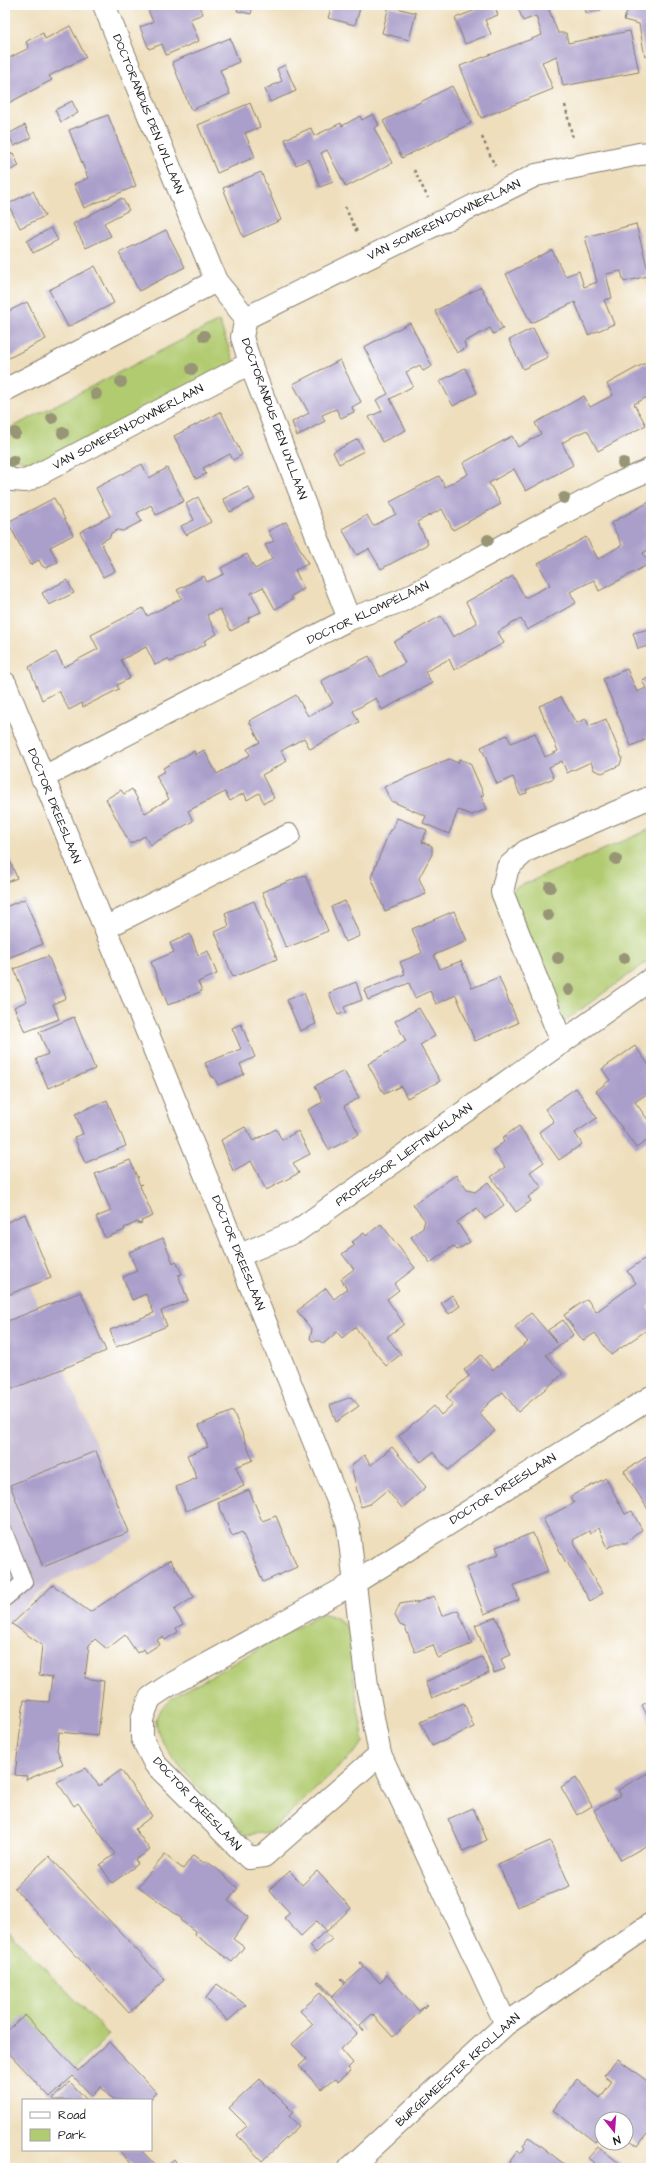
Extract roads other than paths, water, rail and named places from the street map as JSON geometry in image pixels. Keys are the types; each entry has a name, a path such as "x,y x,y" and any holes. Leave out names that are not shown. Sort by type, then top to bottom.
{"street":[{"name":"DOCTORANDUS DEN UYLLAAN","path":"104,5 216,281 246,318 242,337 250,363 349,619"},
{"name":"VAN SOMEREN-DOWNERLAAN","path":"246,318 536,175 639,154 651,154"},
{"path":"5,390 216,281"},
{"name":"VAN SOMEREN-DOWNERLAAN","path":"5,476 12,480 26,481 250,363"},
{"name":"DOCTOR KLOMPÉLAAN","path":"42,778 349,619 400,601 617,484 651,469"},
{"name":"DOCTOR DREESLAAN","path":"5,683 42,778 240,1256 348,1525 356,1582 367,1686 380,1754 506,2024"},
{"path":"562,1043 502,892 508,867 526,851 651,798"},
{"path":"105,928 289,835"},
{"name":"PROFESSOR LIEFTINCKLAAN","path":"240,1256 297,1231 651,979"},
{"name":"DOCTOR DREESLAAN","path":"380,1754 264,1856 249,1858 156,1764 142,1738 142,1718 150,1698 168,1686 356,1582 651,1397"},
{"name":"BURGEMEESTER KROLLAAN","path":"350,2168 506,2024 651,1924"}],"lane":[{"path":"5,1534 24,1582 5,1598"}]}
